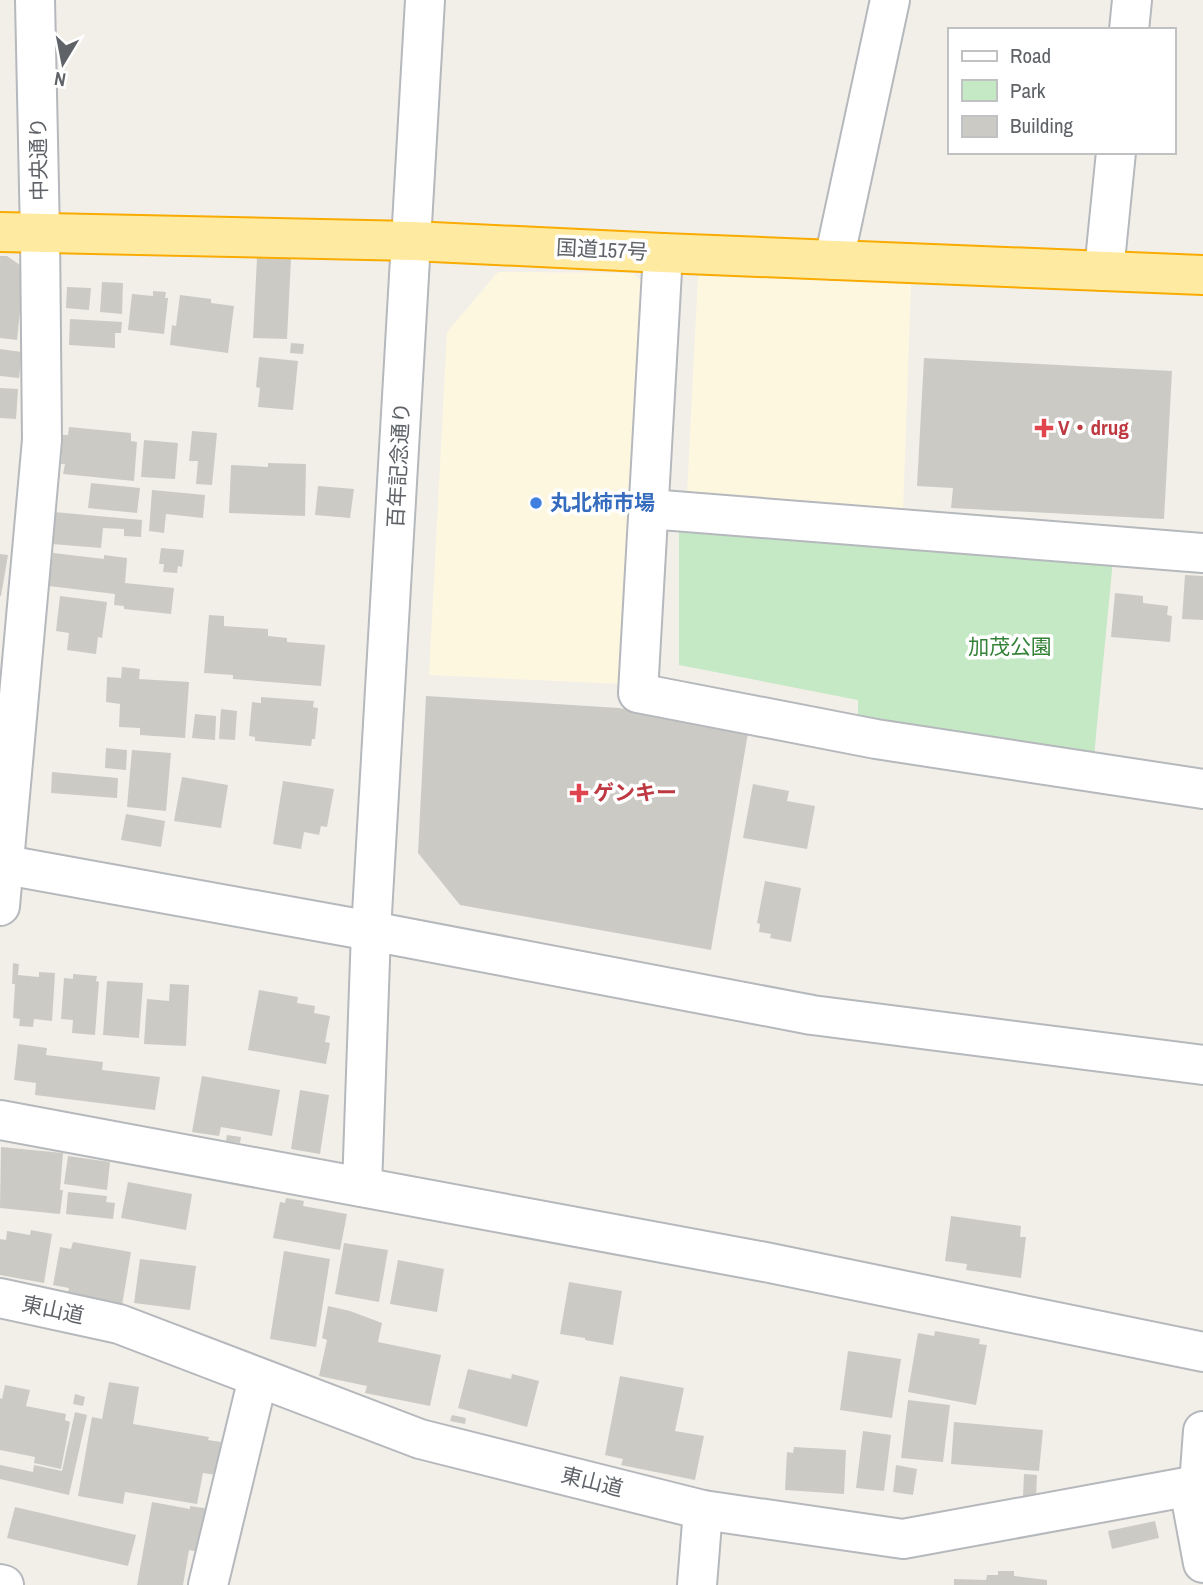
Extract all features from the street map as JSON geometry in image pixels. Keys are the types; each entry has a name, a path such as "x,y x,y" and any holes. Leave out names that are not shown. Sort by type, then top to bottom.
{"highway":[{"name":"国道157号","path":"0,232 412,241 1203,275"}],"street":[{"name":"中央通り","path":"0,906 42,440 35,0"},
{"name":"百年記念通り","path":"362,1186 372,931 425,0"},
{"path":"834,260 890,0"},
{"path":"1129,28 1132,0"},
{"path":"1104,271 1116,154"},
{"path":"663,253 638,693 876,739 1203,789"},
{"path":"649,509 1203,553"},
{"path":"2,864 812,1015 1203,1065"},
{"path":"0,1120 765,1262 1203,1352"},
{"name":"東山道","path":"0,1298 119,1324 419,1439 703,1510 903,1539 1201,1484"},
{"path":"208,1585 258,1378"},
{"path":"1203,1431 1201,1484 1192,1504 1203,1563"},
{"path":"696,1585 703,1510"}],"shaded area":[{"name":"丸北柿市場","path":"498,272 633,273 646,286 623,684 429,675 447,332"},
{"path":"698,276 911,283 903,512 687,494"}],"green space":[{"name":"加茂公園","path":"679,526 1113,560 1094,756 858,718 858,700 679,665"}],"building":[{"path":"0,256 7,256 20,265 23,281 17,340 0,338"},
{"path":"257,258 291,259 287,339 253,338"},
{"path":"102,282 123,283 122,314 100,312"},
{"path":"67,287 91,288 89,310 66,308"},
{"path":"153,291 166,292 165,298 168,298 164,334 128,330 132,294 153,296"},
{"path":"180,295 211,299 211,303 234,306 228,353 170,345 172,325 176,326"},
{"path":"70,319 122,322 121,333 115,333 115,348 69,345"},
{"path":"291,343 304,344 303,354 290,353"},
{"path":"0,349 22,352 19,378 0,376"},
{"path":"259,357 298,361 293,410 258,407 260,388 256,387"},
{"name":"V・drug","path":"924,358 1172,371 1164,519 951,508 953,488 917,486"},
{"path":"0,388 18,389 16,419 0,418"},
{"path":"69,427 131,433 131,441 137,442 134,481 63,474 63,435 68,435"},
{"path":"192,431 217,433 212,485 196,484 198,461 189,461"},
{"path":"144,440 178,443 175,479 141,477"},
{"path":"268,463 306,464 305,516 229,513 231,465 268,467"},
{"path":"91,483 140,488 137,513 88,508"},
{"path":"318,486 354,489 350,518 315,515"},
{"path":"152,490 205,495 203,518 166,514 164,533 149,531"},
{"path":"54,512 142,520 141,537 124,536 124,529 103,528 101,548 52,544"},
{"path":"161,548 184,550 182,567 178,566 177,573 163,572 164,564 159,564"},
{"path":"53,553 104,559 104,555 127,558 125,583 174,588 171,614 124,609 124,606 114,605 115,594 49,586"},
{"path":"0,554 8,555 1,596 0,596"},
{"path":"1185,575 1203,576 1203,620 1182,619"},
{"path":"1115,593 1143,596 1143,603 1168,606 1167,615 1172,616 1170,642 1111,637"},
{"path":"60,596 107,602 102,638 98,637 96,654 67,650 69,633 56,631"},
{"path":"209,615 224,616 224,626 268,629 268,636 287,638 287,642 325,645 321,686 233,679 233,675 204,673"},
{"path":"122,667 140,669 139,679 189,682 185,738 140,735 140,728 119,727 120,704 106,702 107,677 121,678"},
{"name":"ゲンキー","path":"426,696 619,708 748,733 711,950 460,905 418,853"},
{"path":"261,697 314,701 313,707 318,708 315,739 312,739 311,746 255,741 255,737 249,736 252,702 261,703"},
{"path":"221,709 237,711 235,740 219,739"},
{"path":"195,714 216,716 215,740 192,738"},
{"path":"106,748 127,750 126,770 105,768"},
{"path":"132,750 171,753 166,811 127,807"},
{"path":"52,772 118,778 117,798 51,793"},
{"path":"182,777 228,785 221,828 174,821"},
{"path":"283,781 334,789 327,827 321,826 319,835 304,832 301,849 273,844"},
{"path":"753,784 789,791 787,801 815,806 807,849 743,838"},
{"path":"126,814 165,821 161,847 121,840"},
{"path":"765,881 801,888 791,942 770,938 771,934 759,932 760,924 757,923"},
{"path":"13,963 19,964 18,975 39,977 39,972 55,973 52,1021 34,1019 33,1027 19,1026 20,1019 13,1018"},
{"path":"73,974 97,976 96,981 99,982 95,1035 72,1033 73,1020 61,1019 64,978 73,979"},
{"path":"107,981 143,983 139,1038 103,1035"},
{"path":"170,984 189,985 186,1046 144,1044 147,999 169,1001"},
{"path":"259,990 298,997 297,1003 315,1006 314,1013 330,1016 325,1042 330,1043 326,1064 248,1050"},
{"path":"18,1044 47,1048 46,1055 103,1062 102,1070 160,1077 155,1110 35,1095 36,1083 14,1080"},
{"path":"202,1076 280,1090 272,1136 221,1127 219,1136 192,1132"},
{"path":"300,1090 329,1095 320,1154 291,1149"},
{"path":"227,1135 241,1137 240,1143 226,1141"},
{"path":"1,1147 63,1153 60,1214 0,1208"},
{"path":"68,1156 110,1162 107,1190 64,1184"},
{"path":"128,1182 192,1194 186,1230 121,1218"},
{"path":"68,1192 107,1196 106,1202 115,1203 113,1219 66,1214"},
{"path":"286,1198 304,1201 303,1206 347,1214 340,1250 273,1238 280,1202 285,1203"},
{"path":"951,1216 1021,1226 1020,1237 1026,1237 1021,1278 966,1270 967,1264 945,1261"},
{"path":"31,1230 52,1234 44,1283 0,1275 0,1239 6,1240 7,1231 30,1235"},
{"path":"73,1242 131,1252 122,1305 67,1295 69,1288 53,1285 60,1247 71,1249"},
{"path":"344,1243 388,1250 379,1302 335,1294"},
{"path":"284,1251 330,1259 316,1347 270,1339"},
{"path":"140,1259 196,1266 190,1310 134,1303"},
{"path":"398,1260 444,1269 437,1312 390,1304"},
{"path":"569,1282 622,1291 613,1345 560,1334"},
{"path":"328,1306 382,1323 378,1342 441,1355 430,1406 365,1393 367,1386 319,1376 327,1340 322,1338"},
{"path":"935,1331 980,1339 979,1344 987,1345 976,1405 908,1392 918,1333 934,1336"},
{"path":"848,1351 901,1359 892,1418 840,1410"},
{"path":"468,1369 511,1379 512,1374 539,1381 527,1427 458,1408"},
{"path":"620,1376 684,1388 675,1431 704,1436 695,1480 621,1465 623,1459 605,1455"},
{"path":"109,1382 139,1387 133,1424 209,1437 208,1440 221,1442 216,1475 203,1473 197,1504 125,1492 123,1504 78,1496 92,1417 102,1419"},
{"path":"5,1385 30,1390 26,1406 66,1414 65,1420 70,1422 61,1469 34,1463 35,1457 0,1450 0,1398 2,1399"},
{"path":"75,1394 85,1397 83,1406 73,1404"},
{"path":"908,1400 950,1405 943,1462 901,1458"},
{"path":"75,1412 87,1415 69,1495 0,1479 0,1465 33,1472 34,1465 62,1471"},
{"path":"452,1415 466,1418 465,1424 450,1421"},
{"path":"954,1422 1043,1430 1039,1471 951,1464"},
{"path":"863,1431 891,1435 884,1491 856,1488"},
{"path":"794,1447 846,1450 844,1494 785,1490 787,1452 793,1453"},
{"path":"896,1465 917,1469 913,1495 893,1492"},
{"path":"1024,1474 1037,1475 1036,1497 1023,1497"},
{"path":"152,1502 190,1509 190,1506 217,1510 210,1554 189,1550 183,1585 137,1585"},
{"path":"15,1507 136,1535 128,1566 7,1538"},
{"path":"1155,1521 1159,1538 1112,1549 1108,1531"},
{"path":"998,1571 1014,1571 1014,1576 1047,1580 1047,1585 954,1585 954,1579 986,1580 987,1575 998,1575"}],"place":[{"name":"V・drug","path":"1044,428"},
{"name":"丸北柿市場","path":"536,503"},
{"name":"ゲンキー","path":"579,793"}]}
